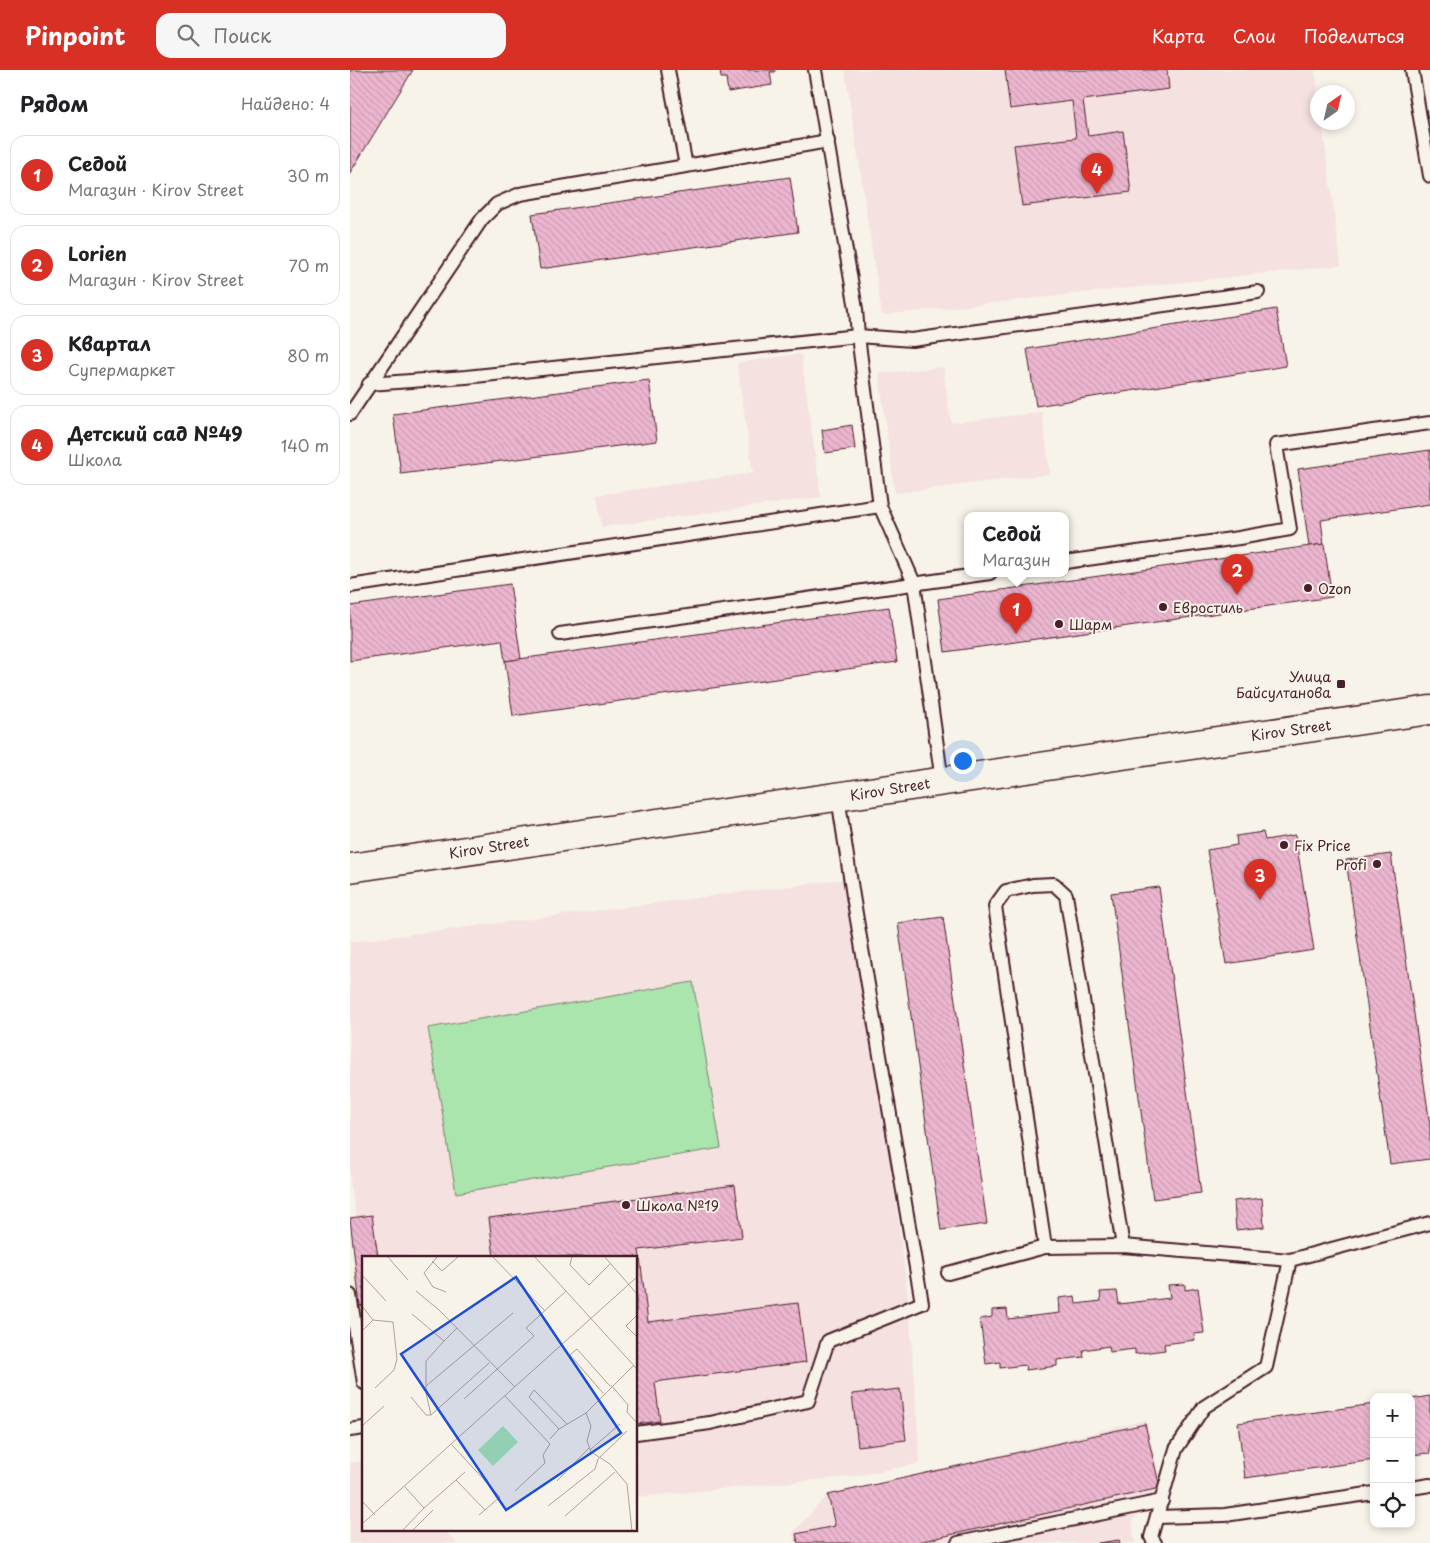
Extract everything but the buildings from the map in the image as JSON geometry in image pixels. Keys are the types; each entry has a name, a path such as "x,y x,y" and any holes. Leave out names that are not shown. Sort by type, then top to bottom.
{"main road":[{"name":"Kirov Street","path":"350,868 1430,710"}],"lane":[{"path":"668,70 686,166"},
{"path":"815,70 856,309 880,506 914,583 942,781"},
{"path":"1412,70 1430,176"},
{"path":"350,414 482,219 497,204 520,194 828,141"},
{"path":"369,384 466,377 858,336 912,340 1258,292"},
{"path":"1069,561 1290,529 1276,446 1430,423"},
{"path":"350,586 880,506"},
{"path":"560,634 964,576"},
{"path":"638,1433 710,1422 808,1401 828,1341 922,1303 838,797"},
{"path":"1045,1247 995,906 1006,891 1033,885 1054,884 1066,895 1123,1246"},
{"path":"948,1273 1045,1247 1123,1246 1290,1260 1430,1224"},
{"path":"1155,1543 1152,1537 1176,1449 1204,1407 1266,1367 1290,1260"},
{"path":"350,1295 362,1370"},
{"path":"1415,1487 1430,1485"},
{"path":"1157,1517 1224,1515 1370,1494"},
{"path":"958,1543 1162,1501"}],"shaded area":[{"path":"845,70 1315,70 1317,85 1310,85 1310,130 1323,130 1341,265 882,315"},
{"path":"801,354 821,497 602,527 597,495 753,473 737,363"},
{"path":"943,367 951,423 1042,412 1050,474 895,493 879,374"},
{"name":"Школа №19","path":"854,878 909,1305 920,1463 856,1476 638,1497 638,1256 363,1256 350,1181 350,942"},
{"path":"1146,1420 1163,1491 1132,1520 1135,1543 795,1543 793,1533 826,1497"},
{"path":"362,1461 362,1530 444,1530 457,1543 350,1543 350,1463"}],"green space":[{"path":"693,982 721,1148 456,1193 428,1028"}],"place":[{"name":"Детский сад №49","path":"1097,194"},
{"name":"Ozon","path":"1308,588"},
{"name":"Lorien","path":"1237,595"},
{"name":"Евростиль","path":"1163,607"},
{"name":"Шарм","path":"1059,624"},
{"name":"Седой","path":"1016,634"},
{"name":"Улица Байсултанова","path":"1341,684"},
{"name":"Fix Price","path":"1284,845"},
{"name":"Profi","path":"1377,864"},
{"name":"Квартал","path":"1260,900"},
{"name":"Школа №19","path":"626,1205"}]}
